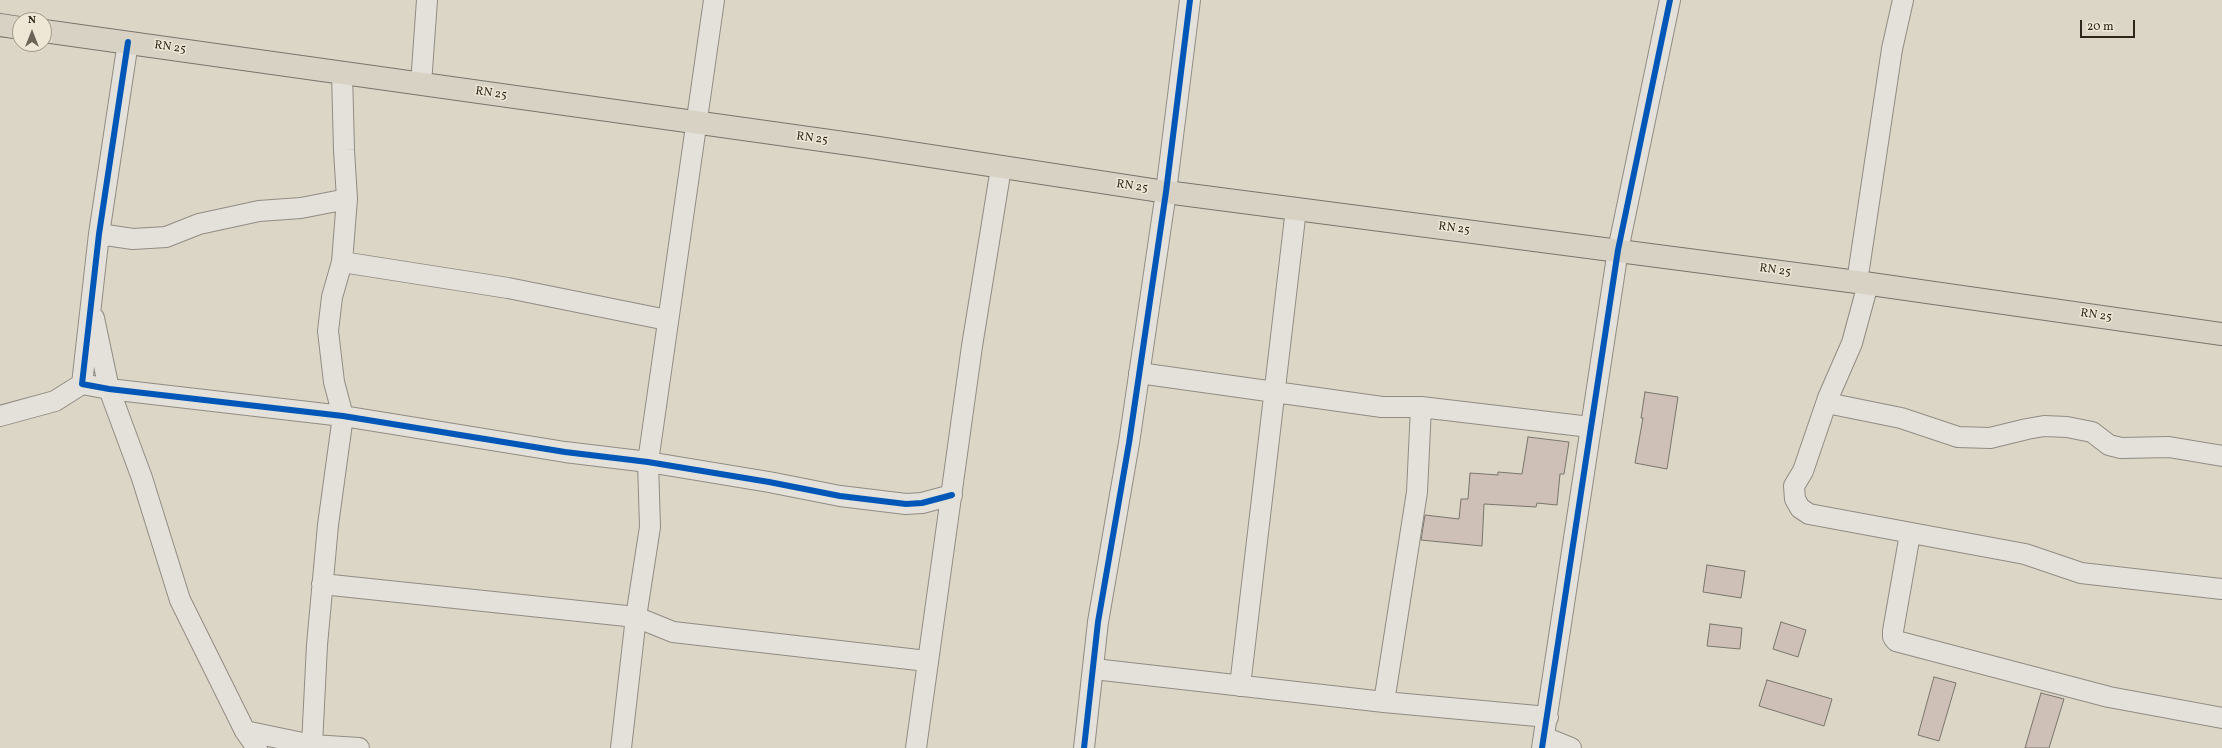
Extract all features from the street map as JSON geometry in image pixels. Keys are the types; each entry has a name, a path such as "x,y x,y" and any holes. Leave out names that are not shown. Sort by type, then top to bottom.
{"main road":[{"path":"0,25 12,27"},
{"name":"RN 25","path":"52,32 698,124 865,146 1001,168 1166,192 1618,250 2222,334"}],"street":[{"path":"421,84 427,0"},
{"path":"621,748 636,618 650,527 648,462 667,320 698,124 714,0"},
{"path":"1084,748 1094,669 1098,622 1129,443 1166,192 1190,0"},
{"path":"1571,748 1543,742 1618,250 1670,0"},
{"path":"1903,0 1892,49 1863,283 1852,343 1827,404 1803,471 1794,486 1795,499 1800,508 1809,514 1910,534 2025,554 2081,573 2222,589"},
{"path":"82,384 99,234 128,42"},
{"path":"312,745 322,584 328,525 343,416 334,382 328,332 332,297 342,262 347,199 342,73"},
{"path":"916,748 972,346 1001,168"},
{"path":"99,234 133,239 166,237 198,224 259,211 301,208 347,199"},
{"path":"1240,686 1296,208"},
{"path":"342,262 508,288 667,320"},
{"path":"91,300 109,389 142,478 180,600 245,731 257,748"},
{"path":"1139,373 1382,407 1421,407 1590,427"},
{"path":"0,416 55,401 82,384 109,389 343,416 565,452 648,462 769,482 840,496 906,504 952,495"},
{"path":"1827,404 1908,420 1958,437 1990,438 2044,426 2067,427 2092,432 2109,445 2121,448 2169,448 2222,456"},
{"path":"1384,702 1417,492 1421,407"},
{"path":"1910,534 1893,631 1893,637 1896,641 2109,697 2222,718"},
{"path":"322,584 636,618 673,632 927,661"},
{"path":"1094,669 1384,702 1548,717"},
{"path":"245,731 312,745 359,748"}],"building":[{"path":"1645,392 1678,397 1667,469 1635,463 1643,418 1641,418"},
{"path":"1528,437 1569,442 1564,474 1560,474 1557,505 1537,503 1536,507 1484,504 1482,546 1421,540 1425,515 1459,519 1461,499 1468,499 1470,473 1498,475 1498,472 1522,474"},
{"path":"1707,565 1745,571 1741,598 1703,592"},
{"path":"1781,622 1806,630 1798,657 1773,649"},
{"path":"1710,624 1742,628 1740,649 1707,646"},
{"path":"1934,677 1956,683 1939,741 1918,735"},
{"path":"1767,680 1832,699 1824,726 1759,706"},
{"path":"2041,693 2064,699 2049,748 2025,748"}],"cycle path":[{"path":"1084,748 1098,622 1129,443 1166,192 1190,0"},
{"path":"1542,748 1618,250 1670,0"},
{"path":"128,42 99,234 82,384 109,389 343,416 565,452 648,462 769,482 840,496 906,504 922,503 952,495"}]}
